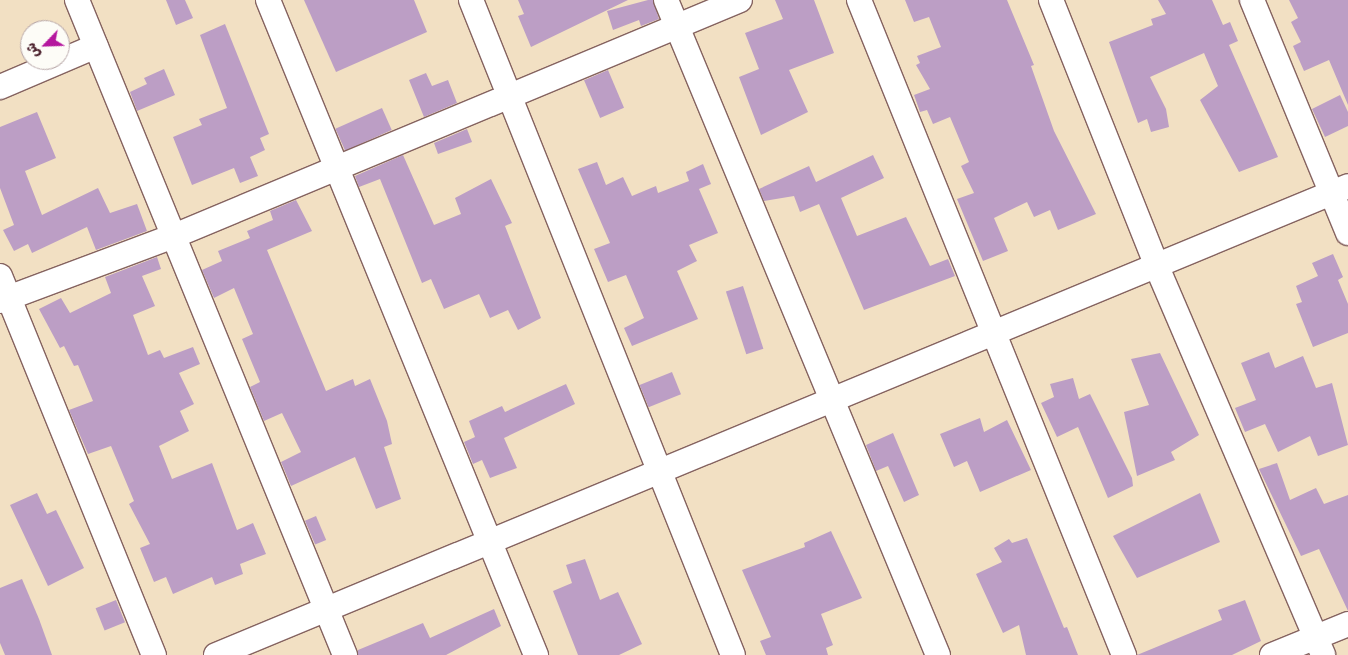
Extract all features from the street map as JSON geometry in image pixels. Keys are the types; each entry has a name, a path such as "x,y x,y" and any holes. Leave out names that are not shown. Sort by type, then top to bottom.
{"street":[{"path":"77,0 345,655"},
{"path":"268,0 488,542 536,655"},
{"path":"471,0 733,655"},
{"path":"666,0 834,400 938,655"},
{"path":"5,299 174,236 337,169 507,93 740,0"},
{"path":"860,0 1124,655"},
{"path":"1051,0 1156,267 1319,646"},
{"path":"1252,0 1340,189 1348,233"},
{"path":"0,87 96,46"},
{"path":"216,655 996,335 1340,189"},
{"path":"0,276 5,299 154,655"},
{"path":"1272,655 1319,646 1348,624"}],"building":[{"path":"166,0 185,0 193,18 176,25"},
{"path":"304,0 414,0 427,32 336,72"},
{"path":"518,0 628,0 531,47 518,16 524,14"},
{"path":"653,0 659,19 641,26 639,20 613,30 607,11"},
{"path":"775,0 814,0 834,53 789,70 808,112 761,135 739,77 759,69 745,33 783,19"},
{"path":"905,0 1007,0 1034,65 1031,66 1054,131 1096,214 1058,230 1050,210 1034,217 1027,202 994,218 1008,251 983,261 957,199 974,193 961,166 969,162 950,117 933,124 927,110 920,112 914,95 930,89 916,65 920,63 917,56 941,47 929,17 914,22"},
{"path":"1158,0 1212,0 1223,25 1230,22 1238,41 1229,45 1278,157 1239,172 1200,100 1218,86 1204,53 1150,77 1166,109 1169,127 1151,132 1147,119 1138,123 1109,42 1153,25 1151,19 1166,14"},
{"path":"1289,0 1348,0 1348,105 1329,60 1304,71 1293,46 1301,42 1291,22 1298,18"},
{"path":"225,24 269,134 260,138 265,150 250,157 258,176 240,183 234,168 192,185 173,137 202,125 199,119 227,108 200,35"},
{"path":"164,69 175,95 137,111 130,92 147,84 144,78"},
{"path":"608,70 624,108 600,118 584,80"},
{"path":"426,73 432,86 448,80 457,103 424,117 409,80"},
{"path":"1340,95 1348,112 1348,126 1325,137 1312,109"},
{"path":"382,108 392,130 345,151 335,129"},
{"path":"37,112 56,158 25,171 42,215 98,188 110,213 137,204 147,231 96,250 87,227 32,253 28,244 14,251 3,230 14,225 0,188 0,127"},
{"path":"467,129 472,142 438,154 434,143"},
{"path":"403,155 434,225 461,214 455,198 491,179 512,223 505,226 541,318 518,330 508,310 490,318 479,294 444,309 431,279 422,283 380,179 359,187 355,176"},
{"path":"873,155 884,178 841,198 857,236 906,217 930,266 948,259 955,276 864,310 819,204 800,212 794,196 764,201 759,189 809,166 816,182"},
{"path":"597,162 606,185 623,177 632,196 656,186 658,193 689,181 686,172 703,164 711,184 699,189 718,233 689,245 697,261 677,271 698,319 632,346 624,328 644,318 626,275 608,282 594,249 610,243 578,169"},
{"path":"296,200 312,231 267,250 326,391 353,379 355,386 370,379 387,421 392,444 384,447 401,499 376,509 355,457 291,486 281,462 301,452 282,413 264,421 250,387 260,382 242,339 253,334 234,288 214,298 202,270 222,261 218,251 250,238 247,231 273,220 270,211"},
{"path":"1333,254 1343,277 1338,280 1348,304 1348,333 1313,347 1296,304 1302,302 1296,286 1318,276 1312,263"},
{"path":"157,257 161,269 142,276 155,306 133,315 148,355 160,350 164,358 193,347 200,364 179,373 194,404 180,411 189,431 159,446 172,479 212,463 237,530 253,523 266,554 240,564 243,574 215,585 212,577 173,594 166,577 154,582 140,548 150,544 129,504 134,501 111,446 88,454 69,410 93,401 78,365 74,366 64,346 60,348 39,309 61,298 70,313 111,293 105,277"},
{"path":"743,286 763,349 746,354 726,292"},
{"path":"1269,352 1275,368 1303,356 1316,388 1332,383 1348,445 1318,456 1310,436 1278,452 1265,424 1245,432 1235,408 1256,400 1241,363"},
{"path":"1160,353 1199,435 1171,452 1175,460 1137,476 1124,412 1149,405 1131,359"},
{"path":"672,372 681,394 649,407 640,385"},
{"path":"1073,378 1079,399 1090,394 1132,478 1133,486 1108,498 1078,427 1057,437 1041,403 1054,397 1050,384"},
{"path":"566,384 575,404 504,438 517,468 490,478 482,460 473,464 464,442 475,437 469,421 502,406 505,412"},
{"path":"980,418 984,432 1007,420 1031,470 980,492 967,461 954,467 940,434"},
{"path":"893,433 919,495 904,502 888,466 876,471 866,445"},
{"path":"1277,463 1290,500 1316,488 1324,504 1348,495 1348,611 1319,549 1301,556 1259,469"},
{"path":"37,493 47,514 56,510 84,568 48,586 10,505"},
{"path":"1200,493 1220,542 1137,578 1113,536"},
{"path":"316,516 326,540 315,545 305,521"},
{"path":"831,531 862,598 821,614 833,645 826,648 828,655 766,655 760,641 771,637 742,570 805,547 804,543"},
{"path":"1027,538 1064,628 1067,627 1078,655 1026,655 1019,625 1003,633 976,574 1002,562 994,548 1009,539 1012,543"},
{"path":"585,559 600,600 618,592 642,644 619,655 578,655 553,591 572,583 566,565"},
{"path":"22,579 52,655 5,655 0,643 0,588"},
{"path":"116,600 125,622 105,630 96,608"},
{"path":"1245,600 1261,641 1232,655 1137,655 1222,620 1218,610"},
{"path":"494,609 501,626 446,655 358,655 358,650 423,623 430,638"}]}
